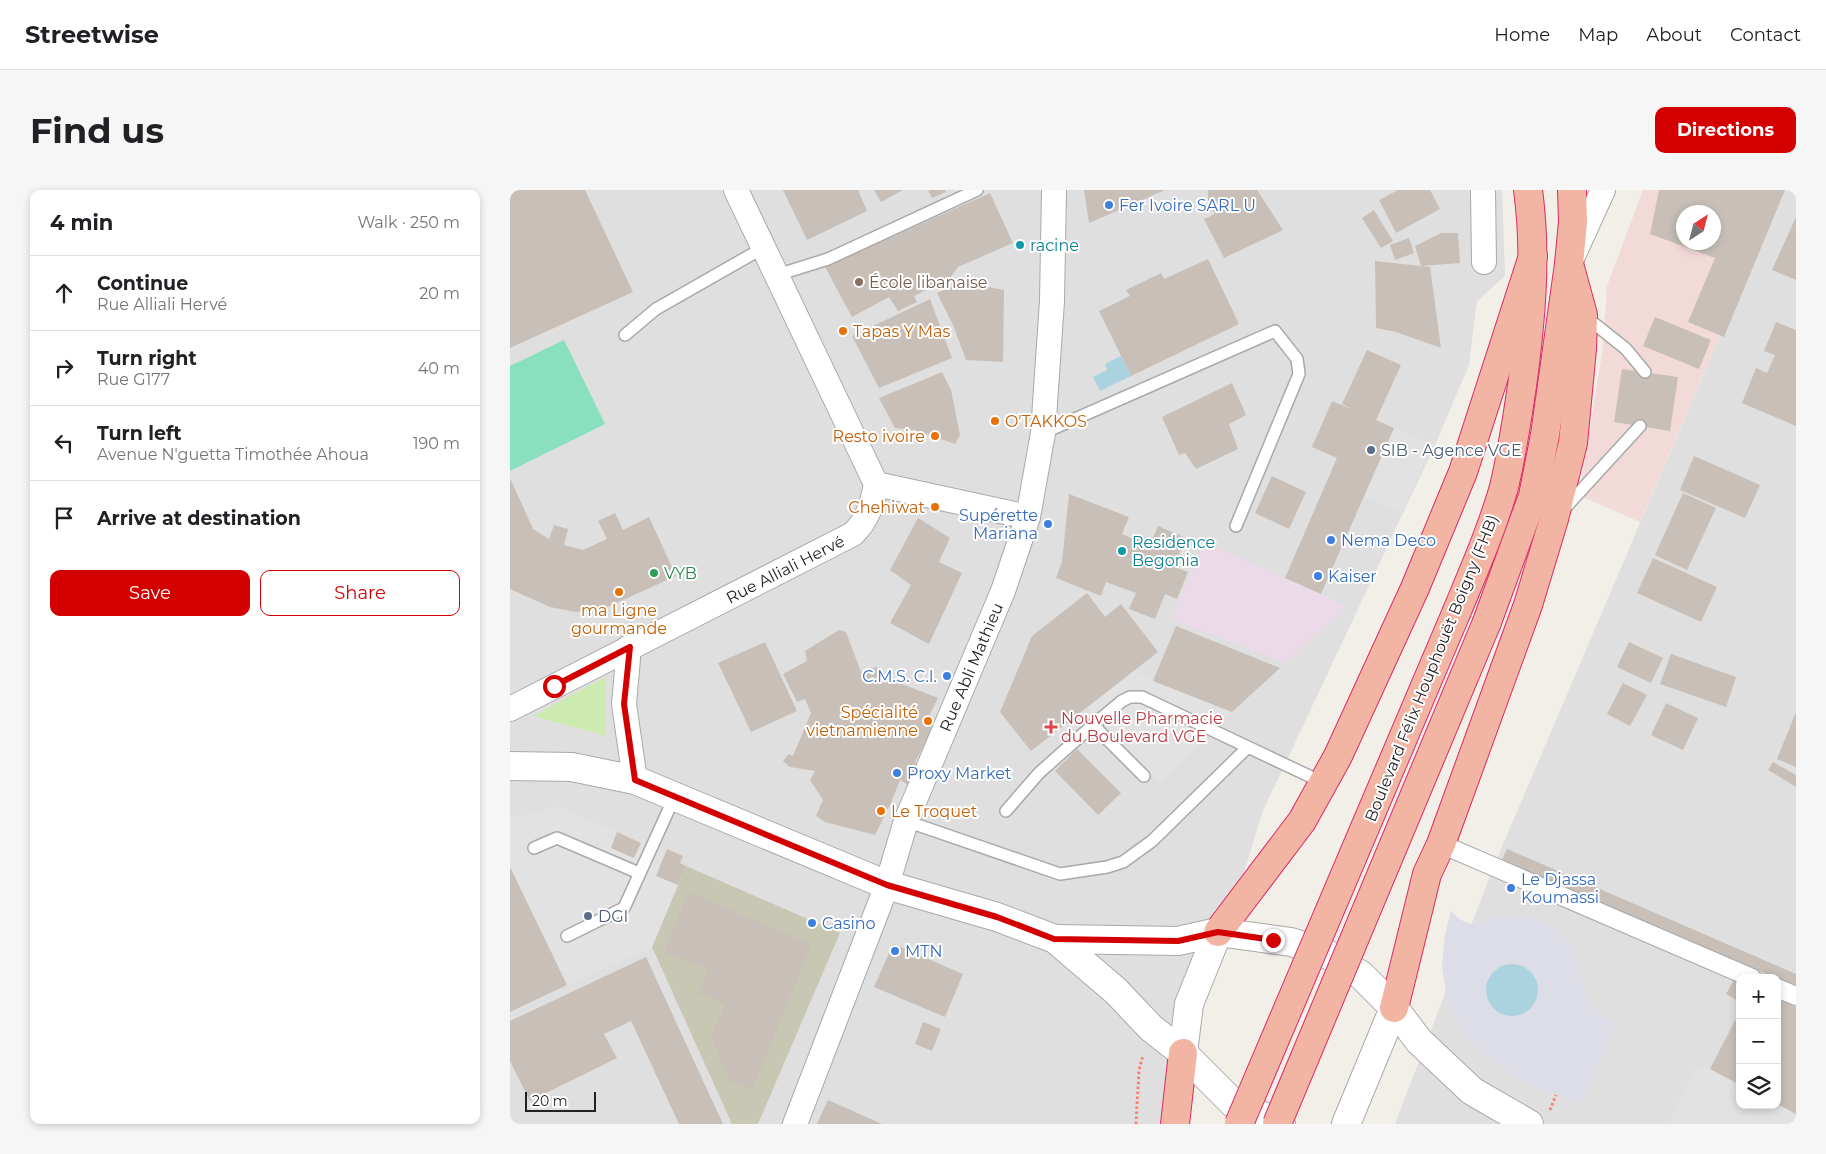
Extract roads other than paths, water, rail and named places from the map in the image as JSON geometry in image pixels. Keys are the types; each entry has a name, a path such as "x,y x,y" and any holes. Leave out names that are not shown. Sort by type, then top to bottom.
{"highway":[{"name":"Boulevard Félix Houphouët Boigny (FHB)","path":"1239,1124 1457,611 1484,544 1504,486 1516,428 1533,295 1533,256 1528,190"},
{"name":"Boulevard Félix Houphouët Boigny (FHB)","path":"1277,1124 1486,622 1532,496 1545,435 1569,264 1573,222 1572,190"},
{"path":"1218,932 1302,820 1324,783 1415,588 1463,472 1533,256"},
{"path":"1394,1008 1427,874 1441,844 1504,677 1554,520 1573,443 1582,349 1583,315 1569,264"},
{"path":"1176,1124 1183,1053"}],"street":[{"path":"736,190 876,484 1028,516"},
{"name":"Rue Abli Mathieu","path":"795,1124 887,885 906,821 1003,591 1028,516 1043,433 1052,301 1054,190"},
{"path":"1483,190 1484,262"},
{"path":"1569,264 1603,190"},
{"name":"Rue Alliali Hervé","path":"510,709 853,534 865,522 871,509 876,484"},
{"path":"630,647 624,704 635,780"},
{"path":"510,766 572,767 635,780 674,798 887,885 997,917 1054,939 1116,991 1151,1028 1183,1053 1234,1103 1281,1124"},
{"path":"1441,844 1743,974"},
{"path":"1183,1053 1189,1004 1218,932"},
{"path":"1054,939 1178,941 1218,932 1291,942 1327,954 1361,975 1394,1008 1419,1041 1472,1091 1529,1124"},
{"path":"1781,990 1796,996"},
{"path":"1346,1124 1394,1008"}],"lane":[{"path":"777,275 828,259 977,190"},
{"path":"625,335 656,309 763,248"},
{"path":"1583,315 1626,349 1645,372"},
{"path":"1043,433 1275,331 1298,359 1299,374 1236,526"},
{"path":"1554,520 1640,426"},
{"path":"1006,811 1039,773 1093,725 1122,701 1130,697 1142,698 1324,783"},
{"path":"1093,725 1144,776"},
{"path":"906,821 1060,874 1107,867 1123,862 1152,841 1247,748"},
{"path":"567,936 624,908 674,798"},
{"path":"534,848 557,838 639,874"}],"water":[{"path":"1121,356 1131,376 1100,391 1093,377 1107,370 1105,364"},
{"path":"1507,964 1517,964 1531,971 1538,985 1538,995 1531,1009 1517,1016 1507,1016 1497,1012 1490,1005 1486,995 1486,985 1490,975 1497,968"}],"place":[{"name":"Fer Ivoire SARL U","path":"1109,205"},
{"name":"racine","path":"1020,245"},
{"name":"École libanaise","path":"859,282"},
{"name":"Tapas Y Mas","path":"843,331"},
{"name":"O'TAKKOS","path":"995,421"},
{"name":"Resto ivoire","path":"935,436"},
{"name":"SIB - Agence VGE","path":"1371,450"},
{"name":"Chehiwat","path":"935,507"},
{"name":"Supérette Mariana","path":"1048,524"},
{"name":"Nema Deco","path":"1331,540"},
{"name":"Residence Begonia","path":"1122,551"},
{"name":"VYB","path":"654,573"},
{"name":"Kaiser","path":"1318,576"},
{"name":"ma Ligne gourmande","path":"619,592"},
{"name":"C.M.S. C.I.","path":"947,676"},
{"name":"Spécialité vietnamienne","path":"928,721"},
{"name":"Nouvelle Pharmacie du Boulevard VGE","path":"1051,727"},
{"name":"Proxy Market","path":"897,773"},
{"name":"Le Troquet","path":"881,811"},
{"name":"Le Djassa Koumassi","path":"1511,888"},
{"name":"DGI","path":"588,916"},
{"name":"Casino","path":"812,923"},
{"name":"MTN","path":"895,951"}]}
